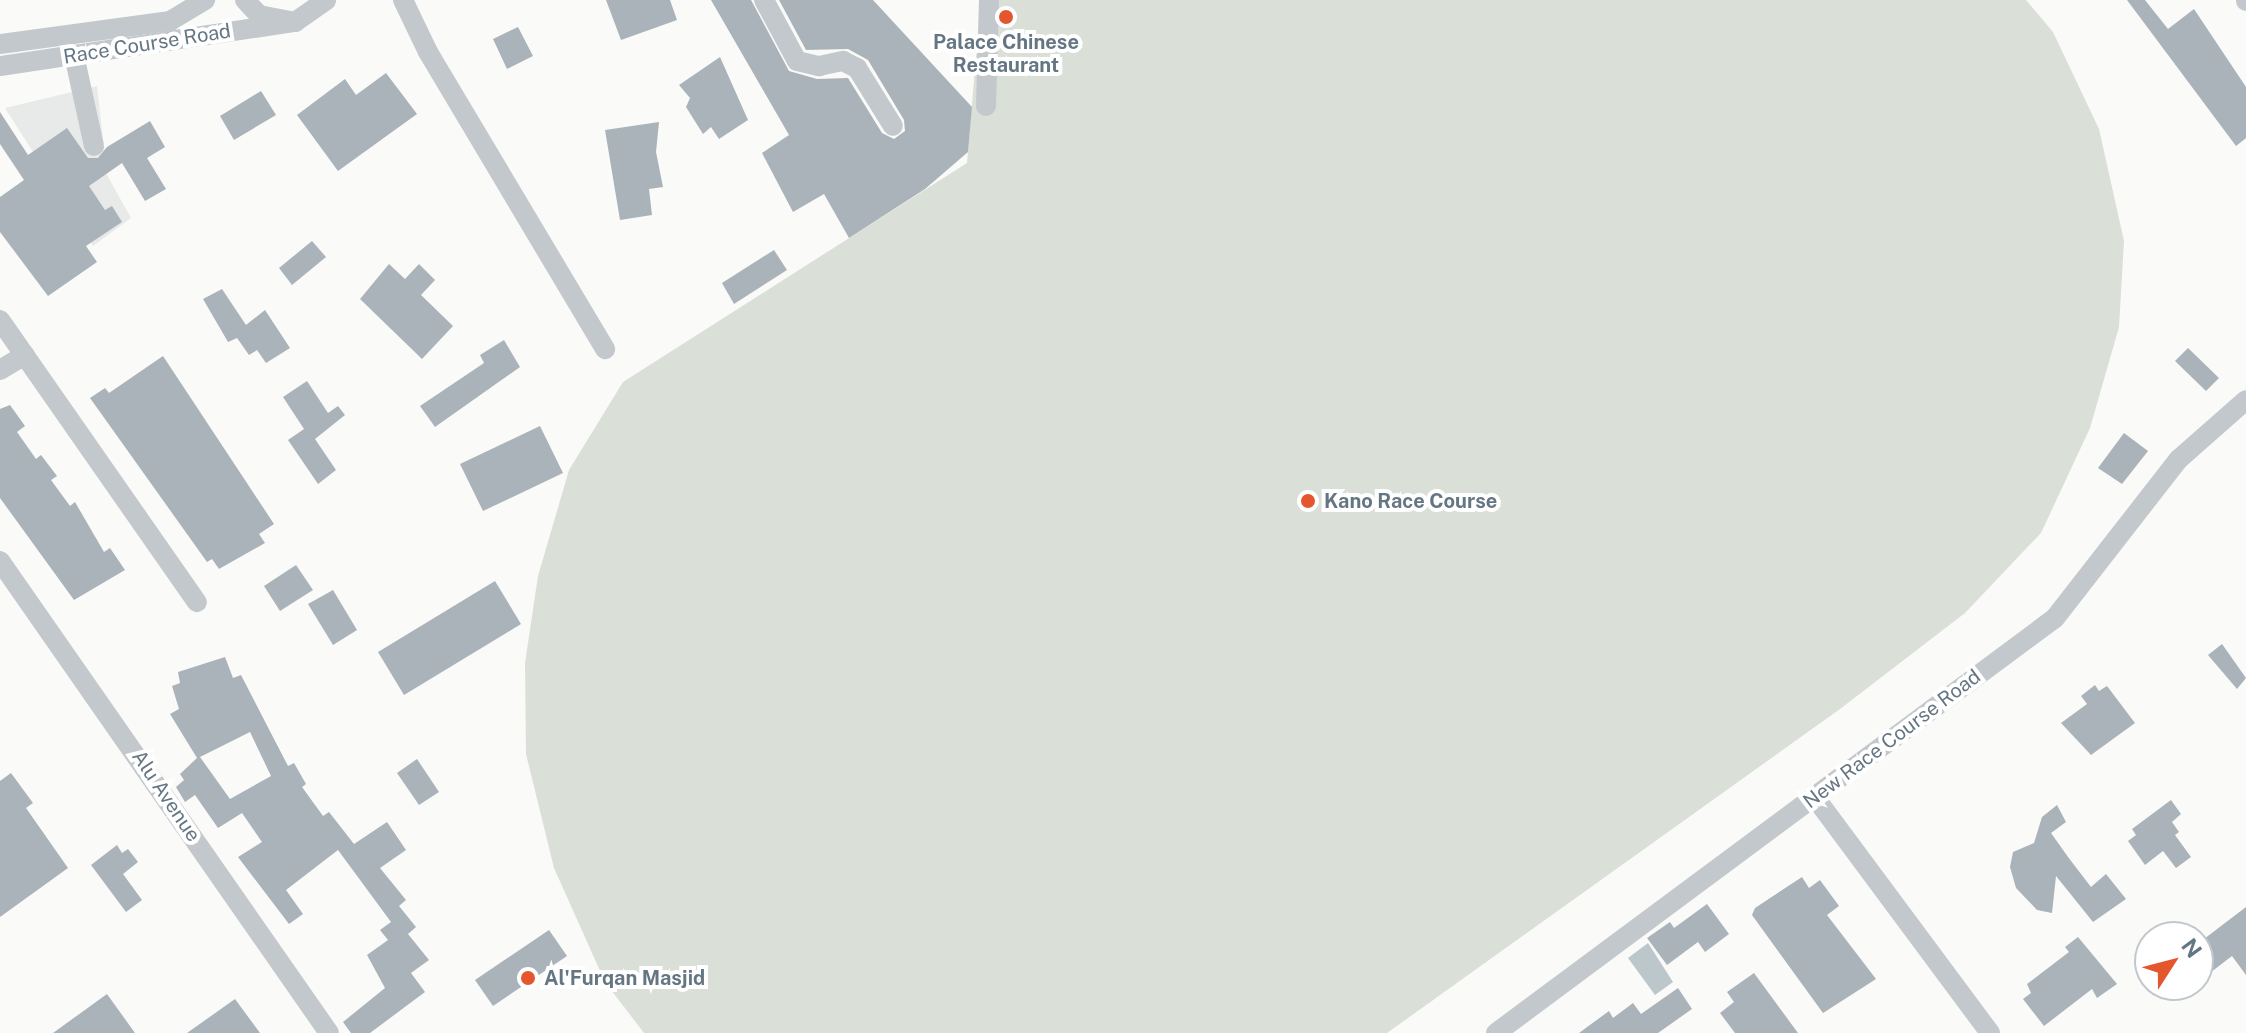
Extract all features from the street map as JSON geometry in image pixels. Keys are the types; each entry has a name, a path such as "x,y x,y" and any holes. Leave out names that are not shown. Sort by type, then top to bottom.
{"street":[{"name":"Race Course Road","path":"0,44 170,21 205,0"},
{"path":"245,0 259,15 295,22 326,0"},
{"path":"403,0 428,52 605,349"},
{"path":"764,0 797,61 819,66 843,61 857,68 893,126"},
{"path":"986,106 989,0"},
{"name":"Race Course Road","path":"0,66 295,22"},
{"path":"74,55 94,146"},
{"path":"0,320 197,602"},
{"path":"0,370 25,355"},
{"name":"New Race Course Road","path":"1508,1029 1814,796 2055,618 2179,459 2246,400"},
{"name":"Alu Avenue","path":"0,561 329,1033"},
{"path":"1814,796 1990,1033"}],"shaded area":[{"name":"Kano Race Course","path":"995,0 2026,0 2053,32 2099,129 2124,241 2119,327 2090,428 2041,533 1965,613 1840,709 1387,1033 644,1033 605,982 554,868 526,754 525,663 538,576 569,470 623,382 967,163 980,10"},
{"path":"97,86 107,175 131,218 93,246 5,108"},
{"path":"1648,943 1673,982 1655,995 1628,958"}],"building":[{"path":"606,0 670,0 677,20 621,40"},
{"path":"711,0 751,0 789,71 817,79 848,78 882,133 894,139 905,131 904,120 868,60 848,49 806,50 779,0 873,0 972,107 968,152 925,189 849,238 824,194 793,212 762,153 789,135"},
{"path":"2127,0 2145,0 2168,29 2194,9 2246,87 2246,138 2236,146"},
{"path":"518,27 533,56 507,69 493,39"},
{"path":"720,57 748,120 719,139 711,127 703,134 686,107 690,98 679,85"},
{"path":"386,73 417,114 338,171 297,115 345,79 356,95"},
{"path":"261,91 276,115 234,140 220,116"},
{"path":"0,112 28,155 67,128 88,158 98,158 107,147 150,121 165,147 147,158 166,189 145,201 122,163 89,186 105,210 112,206 122,222 86,246 97,262 48,296 0,232 0,197 24,180 0,144"},
{"path":"659,122 656,152 663,187 649,189 652,215 620,220 605,130"},
{"path":"312,241 326,257 292,285 279,268"},
{"path":"774,250 787,270 734,304 722,283"},
{"path":"389,264 405,279 419,264 435,280 421,295 453,326 422,359 360,299"},
{"path":"222,289 246,325 265,310 290,348 266,363 257,350 249,355 237,338 228,342 203,299"},
{"path":"504,340 520,367 435,427 420,406 484,363 480,355"},
{"path":"2188,348 2219,378 2206,391 2175,361"},
{"path":"163,356 274,524 259,534 265,543 219,569 212,559 207,562 90,398 105,388 109,393"},
{"path":"307,381 328,413 338,406 345,415 315,439 336,470 318,484 288,440 304,429 283,397"},
{"path":"10,405 25,426 17,432 36,459 41,455 57,476 51,480 70,506 75,502 104,552 110,548 125,570 74,600 0,498 0,409"},
{"path":"540,426 563,473 483,511 460,464"},
{"path":"2124,433 2148,451 2122,484 2098,468"},
{"path":"296,565 313,590 280,611 264,586"},
{"path":"495,581 521,624 404,695 378,652"},
{"path":"333,590 357,630 333,645 308,604"},
{"path":"2222,644 2246,678 2237,689 2208,655"},
{"path":"225,657 233,678 241,675 288,766 294,763 306,784 302,787 323,816 329,812 354,844 387,822 406,850 380,868 406,900 399,906 416,927 408,934 429,960 411,973 425,992 370,1033 351,1033 343,1022 385,988 367,955 388,940 380,930 391,922 338,850 286,890 303,914 289,924 238,857 262,842 242,813 218,828 195,795 185,802 176,787 184,780 180,774 197,758 170,714 179,709 172,686 180,683 178,672","holes":["250,732 271,776 230,799 200,757"]},
{"path":"2095,685 2099,691 2107,686 2135,723 2091,755 2061,723 2087,704 2081,696"},
{"path":"417,759 439,792 419,805 397,773"},
{"path":"11,773 33,803 26,808 68,868 0,917 0,781"},
{"path":"2171,800 2181,814 2172,822 2179,832 2175,835 2191,857 2176,868 2163,851 2145,865 2128,841 2136,835 2132,829"},
{"path":"2057,805 2066,822 2051,833 2068,857 2091,887 2106,874 2126,899 2093,922 2056,876 2052,913 2037,910 2016,888 2010,867 2013,852 2034,843 2042,817"},
{"path":"117,845 122,853 128,849 138,862 123,874 142,900 126,912 91,865"},
{"path":"1802,877 1809,888 1820,880 1839,906 1827,915 1876,979 1823,1013 1752,915 1755,908"},
{"path":"1707,904 1729,934 1705,952 1698,942 1667,965 1647,938 1670,922 1674,928"},
{"path":"2246,907 2246,975 2232,956 2214,970 2214,931"},
{"path":"549,930 567,956 493,1006 475,980"},
{"path":"2078,937 2117,984 2097,998 2092,989 2044,1026 2023,999 2031,993 2027,984 2069,952 2065,947"},
{"path":"1754,973 1798,1033 1735,1033 1720,1013 1734,1002 1727,992"},
{"path":"1678,988 1692,1009 1658,1033 1579,1033 1609,1011 1613,1018 1633,1003 1641,1014"},
{"path":"107,994 135,1033 53,1033"},
{"path":"235,999 260,1033 187,1033"}],"place":[{"name":"Palace Chinese Restaurant","path":"1006,17"},
{"name":"Kano Race Course","path":"1308,501"},
{"name":"Al'Furqan Masjid","path":"528,978"}]}
